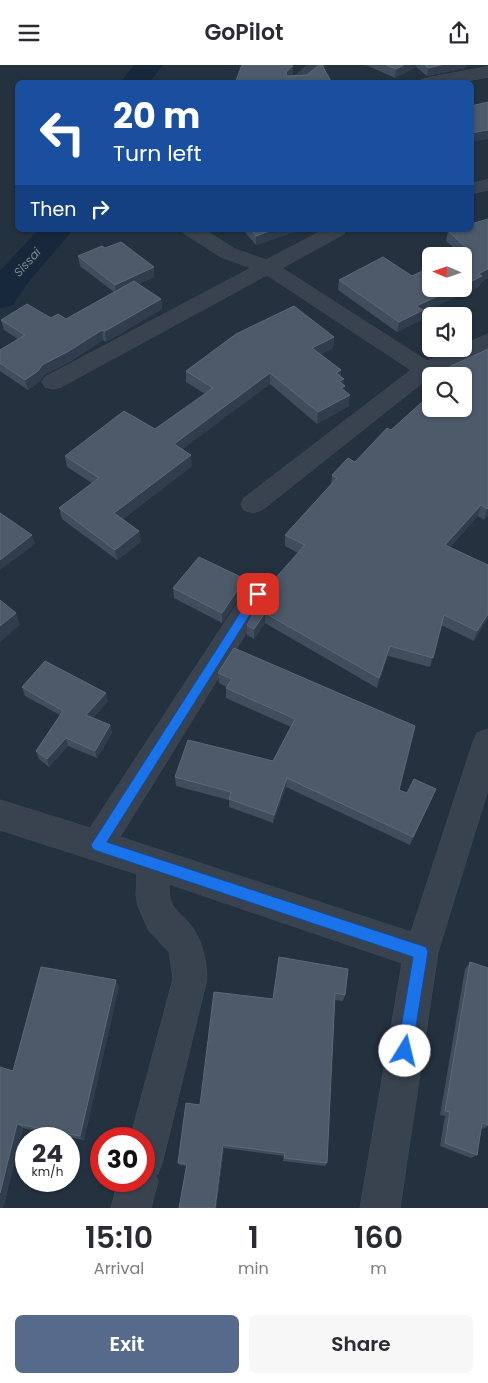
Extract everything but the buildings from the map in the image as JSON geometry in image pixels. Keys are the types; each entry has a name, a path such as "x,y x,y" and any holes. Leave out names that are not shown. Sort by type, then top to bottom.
{"street":[{"path":"299,80 318,65"},
{"path":"444,80 488,72"},
{"path":"474,188 488,185"},
{"path":"195,232 228,253 269,268 422,367"},
{"path":"53,382 333,232"},
{"path":"432,367 488,341"},
{"path":"253,504 422,373"},
{"path":"97,845 258,594"},
{"path":"380,1208 421,952 488,742"},
{"path":"0,815 421,952"},
{"path":"152,1127 190,979 188,957 178,936 169,929 157,913 152,896 154,865"},
{"path":"131,1208 135,1192"}],"waterway":[{"name":"Sissai","path":"136,80 149,65"},
{"name":"Sissai","path":"0,297 12,279 54,232"}],"route":[{"path":"258,594 97,845 421,952 405,1051"}]}
